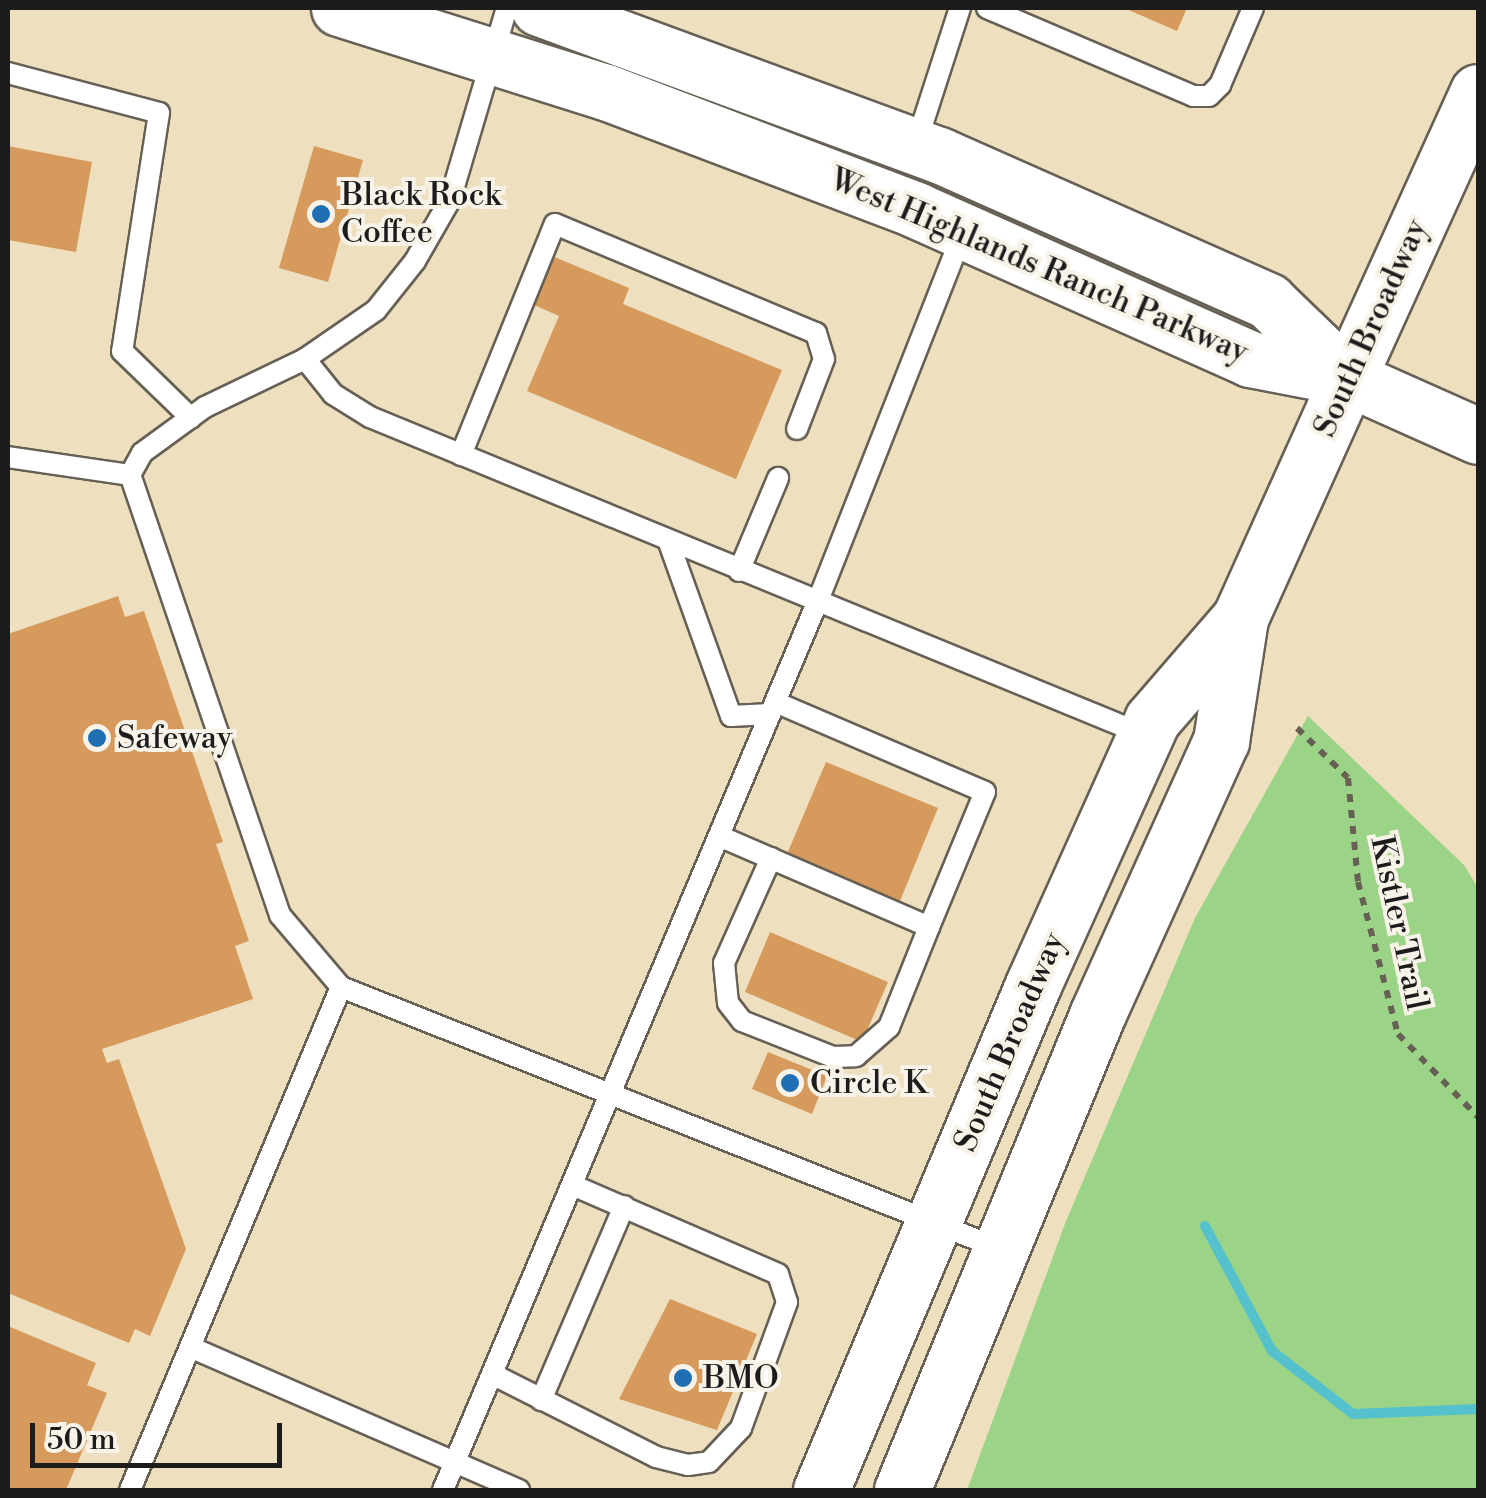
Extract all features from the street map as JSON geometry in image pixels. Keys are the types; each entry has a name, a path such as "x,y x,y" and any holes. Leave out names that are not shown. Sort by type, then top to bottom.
{"main road":[{"name":"West Highlands Ranch Parkway","path":"338,8 500,32 624,98 964,231 1250,359 1348,378"},
{"name":"West Highlands Ranch Parkway","path":"539,8 916,146 1268,301 1348,378"},
{"name":"South Broadway","path":"821,1490 1145,735 1240,618 1478,92"},
{"path":"1348,378 1478,436"},
{"name":"South Broadway","path":"902,1490 999,1248 1221,740 1240,618"}],"lane":[{"path":"916,146 960,8"},
{"path":"986,8 1193,96 1209,96 1220,85 1253,8"},
{"path":"500,32 450,200 415,260 376,310 305,359 191,418 142,453 130,475 280,915 341,986 999,1248"},
{"path":"8,73 159,113 122,352 191,418"},
{"path":"461,455 555,224 816,333 824,358 797,430"},
{"path":"443,1490 817,602 964,231"},
{"path":"305,359 333,394 370,417 1145,735"},
{"path":"8,457 130,475"},
{"path":"739,570 778,478"},
{"path":"668,540 731,716 773,708 985,792 889,1027 856,1056 833,1058 742,1022 728,1004 724,963 771,858"},
{"path":"719,836 929,927"},
{"path":"130,1490 341,986"},
{"path":"492,1374 656,1457 688,1465 710,1462 742,1428 787,1302 786,1289 760,1261 572,1184"},
{"path":"541,1400 624,1206"},
{"path":"190,1347 519,1490"}],"path":[{"name":"Kistler Trail","path":"1297,728 1348,778 1358,882 1398,1034 1478,1117"}],"green space":[{"path":"1308,716 1464,865 1478,888 1478,1490 967,1490 1066,1221 1195,918"}],"building":[{"path":"1124,8 1187,8 1177,31"},
{"path":"8,146 92,162 76,252 8,240"},
{"name":"Black Rock Coffee","path":"314,146 363,160 328,282 279,268"},
{"path":"552,256 629,288 623,304 782,370 736,479 527,391 559,316 532,304"},
{"name":"Safeway","path":"118,596 125,617 144,611 223,842 216,844 249,941 235,946 253,999 102,1049 107,1063 119,1059 186,1249 150,1336 135,1329 129,1343 8,1293 8,634"},
{"path":"826,762 938,808 900,901 787,854"},
{"name":"Circle K","path":"770,932 888,982 862,1042 745,992"},
{"name":"Circle K","path":"768,1052 827,1076 812,1114 752,1089"},
{"name":"BMO","path":"670,1299 757,1334 717,1430 619,1399"},
{"path":"8,1326 96,1363 87,1385 107,1393 66,1490 8,1490"}],"waterway":[{"path":"1205,1226 1272,1351 1353,1414 1478,1409"}],"place":[{"name":"Black Rock Coffee","path":"321,214"},
{"name":"Safeway","path":"97,738"},
{"name":"Circle K","path":"790,1083"},
{"name":"BMO","path":"683,1378"}]}
